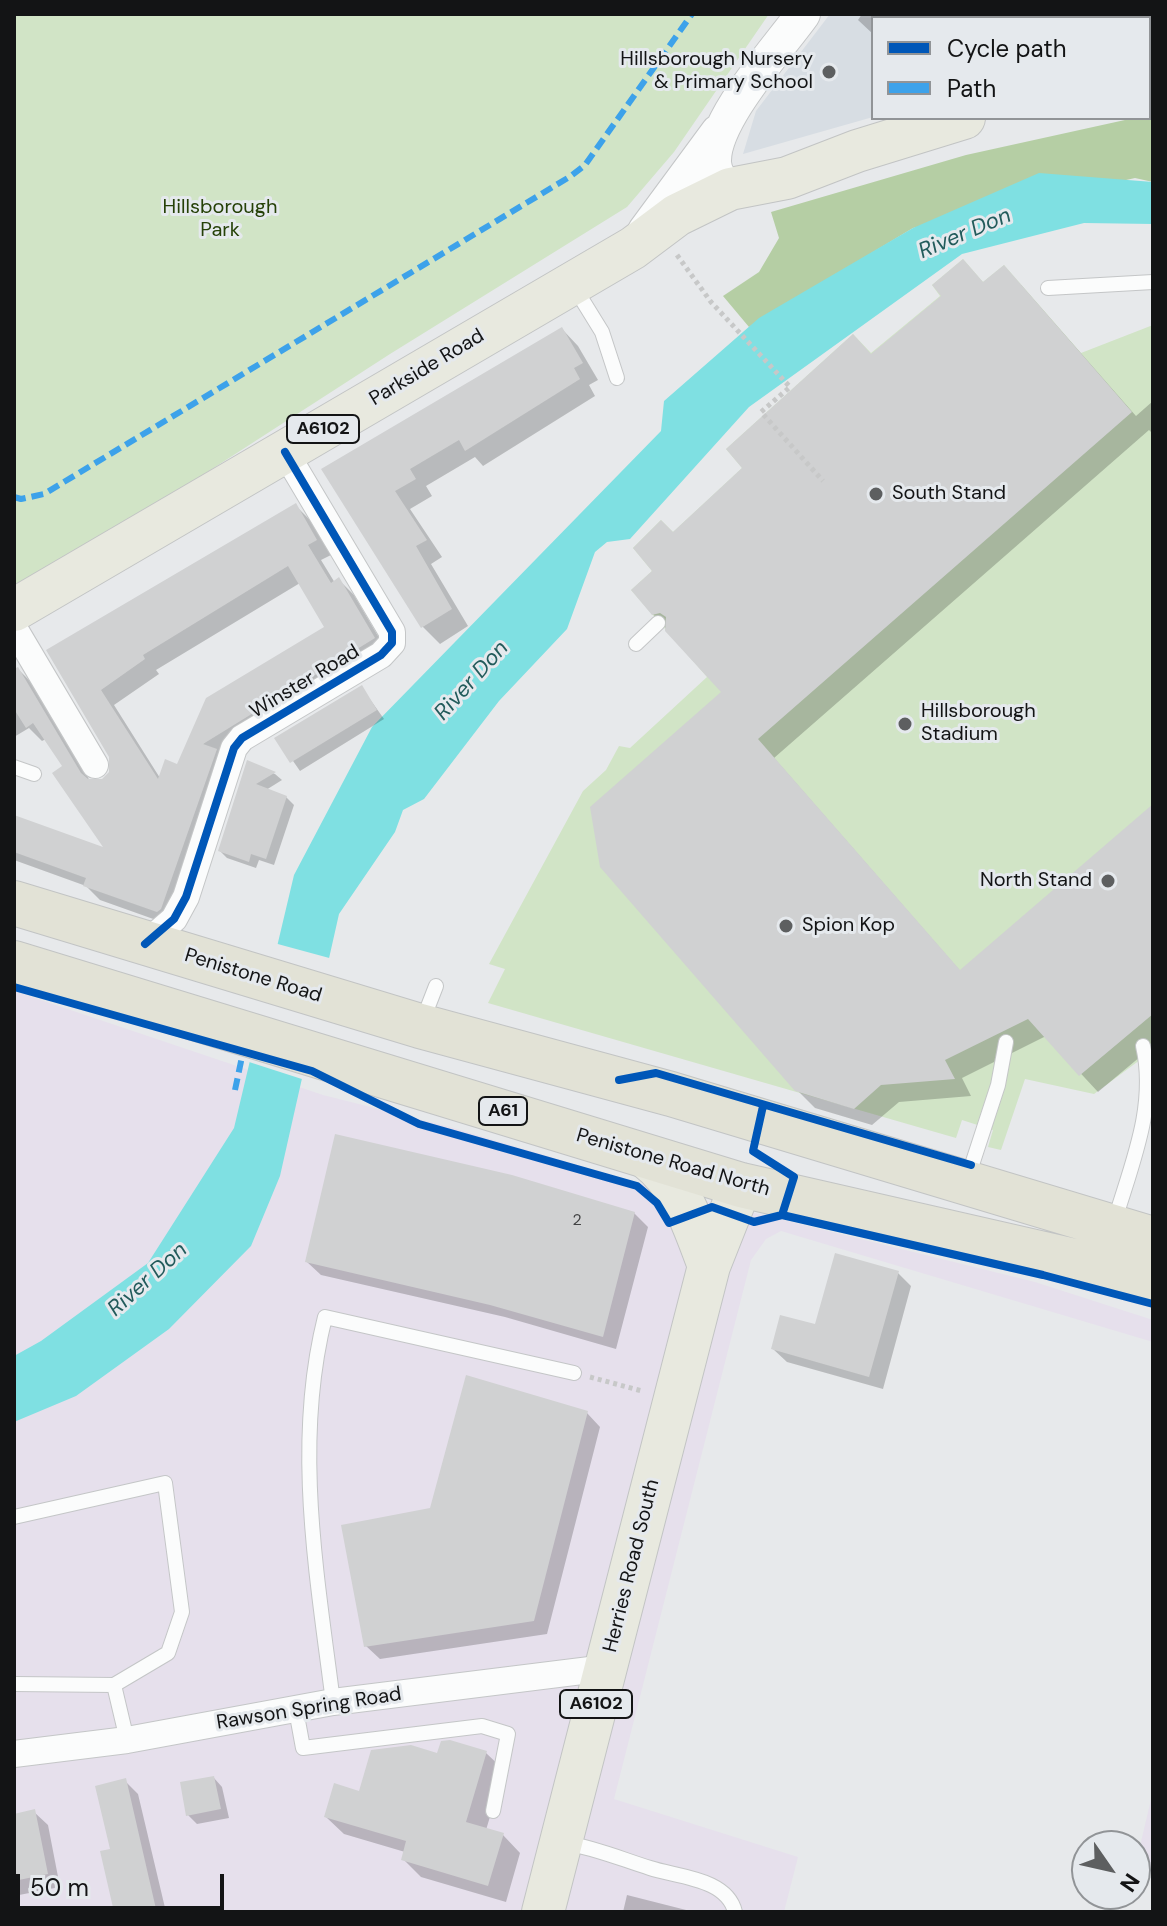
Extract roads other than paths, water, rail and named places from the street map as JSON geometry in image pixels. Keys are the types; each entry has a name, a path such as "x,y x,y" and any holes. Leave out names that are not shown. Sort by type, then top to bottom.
{"highway":[{"name":"Penistone Road","path":"14,903 402,1021 671,1094"},
{"name":"Penistone Road North","path":"14,963 741,1185 1153,1279"},
{"path":"671,1094 1133,1233"},
{"path":"671,1094 721,1140 741,1185"}],"main road":[{"name":"A6102","path":"761,187 857,151 958,120"},
{"name":"Parkside Road","path":"14,610 571,282 651,244 677,215 761,187"},
{"path":"647,1158 663,1170 690,1214 709,1266"},
{"name":"Herries Road South","path":"543,1912 709,1266 741,1185"}],"street":[{"name":"Parkside Road","path":"651,244 725,122 803,14"},
{"name":"Parkside Road","path":"725,122 715,147 716,174 761,187"},
{"name":"Winster Road","path":"145,944 174,919 186,897 234,748 242,738 381,655 392,643 392,632 285,452"},
{"path":"14,628 95,765"},
{"name":"Rawson Spring Road","path":"14,1754 127,1740 333,1702 606,1668"}],"lane":[{"path":"571,282 602,332 617,378"},
{"path":"1048,288 1153,282"},
{"path":"636,644 658,623"},
{"path":"14,767 34,774"},
{"path":"402,1021 436,986"},
{"path":"966,1184 998,1085 1006,1042"},
{"path":"1133,1233 1148,1082 1143,1046"},
{"path":"333,1702 309,1514 312,1366 325,1317 574,1373"},
{"path":"14,1517 165,1483 182,1612 168,1653 114,1685 14,1684"},
{"path":"114,1685 127,1740"},
{"path":"296,1710 303,1748 482,1726 508,1734 493,1811"},
{"path":"561,1842 599,1849 648,1868 698,1880 721,1891 733,1903 735,1912"}],"water":[{"name":"River Don","path":"1039,173 1153,182 1153,224 1084,223 962,254 749,407 630,539 607,542 595,552 567,629 499,701 424,799 403,810 395,832 339,914 280,1176 251,1246 169,1329 76,1396 14,1422 14,1356 41,1341 148,1263 234,1128 294,875 372,727 661,431 664,401 759,318 913,228"}],"place":[{"name":"Hillsborough Nursery & Primary School","path":"829,72"},
{"name":"South Stand","path":"876,494"},
{"name":"Hillsborough Stadium","path":"905,724"},
{"name":"North Stand","path":"1108,881"},
{"name":"Spion Kop","path":"786,926"}],"park label":[{"name":"Hillsborough Park","path":"220,220"}]}
